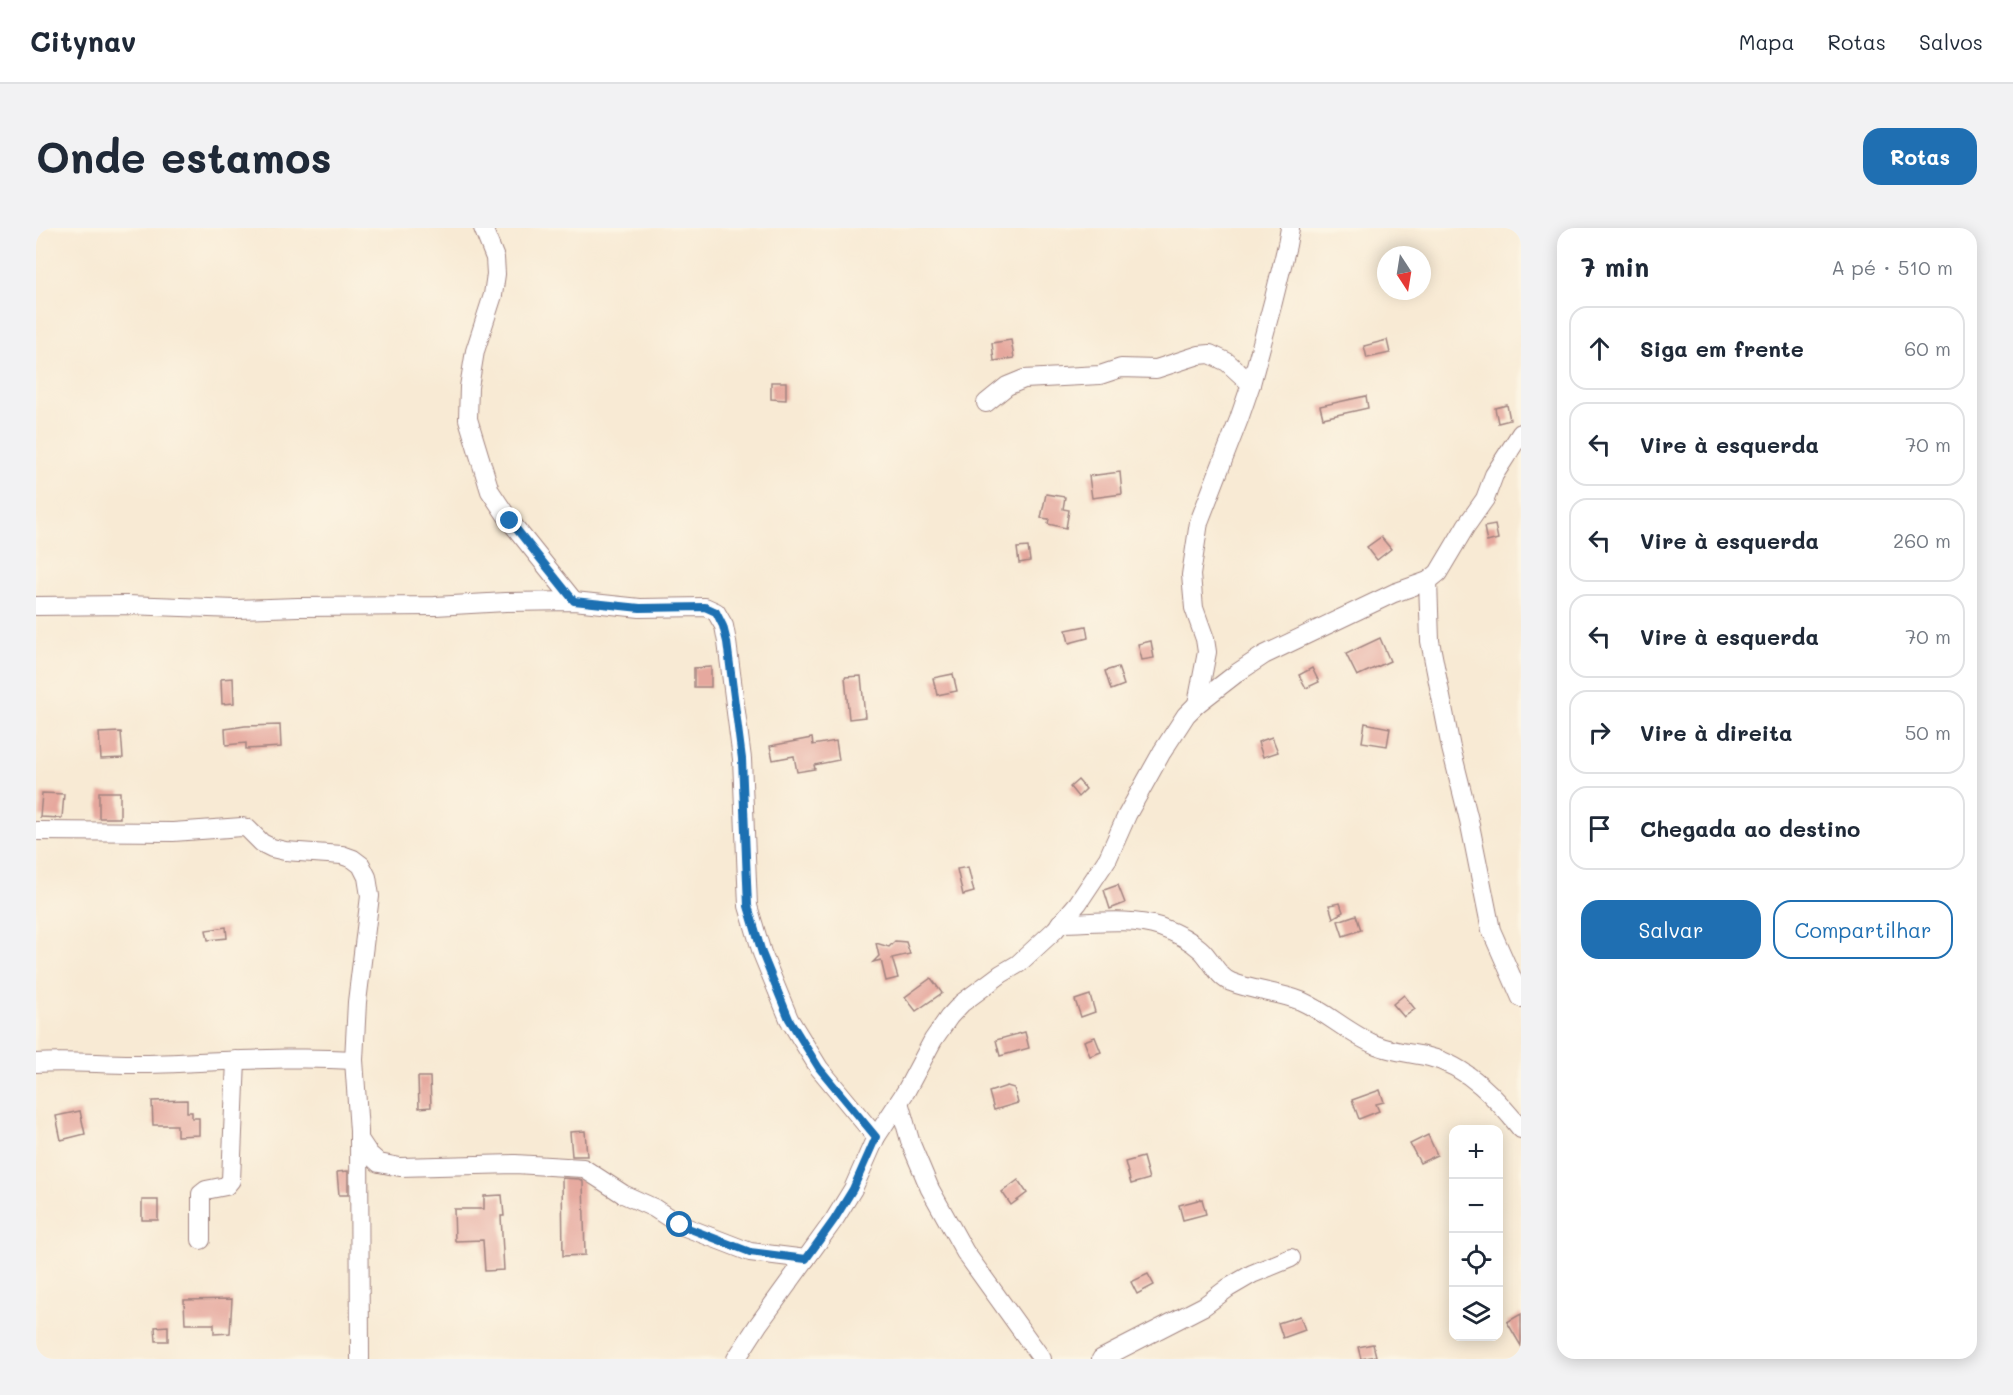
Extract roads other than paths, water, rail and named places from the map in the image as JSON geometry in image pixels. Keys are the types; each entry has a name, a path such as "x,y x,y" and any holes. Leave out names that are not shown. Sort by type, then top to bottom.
{"street":[{"path":"483,228 495,258 496,274 493,295 475,351 469,387 468,418 490,491 510,521 574,601"},
{"path":"1197,704 1207,652 1194,608 1191,574 1199,522 1251,384 1290,228"},
{"path":"986,403 1007,386 1024,379 1100,375 1120,368 1156,369 1199,355 1210,354 1227,362 1251,384"},
{"path":"736,1359 834,1220 853,1189 876,1137 949,1017 968,998 1018,964 1078,903 1108,858 1127,815 1162,752 1186,715 1237,673 1264,655 1394,592 1428,581 1438,573 1485,499 1494,475 1521,433"},
{"path":"1428,581 1432,653 1491,930 1521,998"},
{"path":"36,606 104,605 236,609 574,601 640,608 705,607 716,612 727,642 742,759 748,906 762,953 789,1019 819,1068 876,1137"},
{"path":"36,831 173,832 242,827 247,828 262,843 272,848 342,855 353,859 361,866 367,877 370,896 357,1002 354,1060 359,1138 360,1359"},
{"path":"1060,923 1132,922 1158,927 1185,938 1201,950 1229,982 1302,1001 1376,1045 1431,1057 1457,1068 1477,1083 1521,1129"},
{"path":"36,1063 74,1062 110,1065 324,1058 354,1060"},
{"path":"201,1240 201,1194 206,1190 226,1186 231,1180 236,1060"},
{"path":"899,1102 911,1144 930,1189 965,1252 1041,1359"},
{"path":"359,1138 369,1154 379,1163 400,1167 515,1164 583,1168 623,1194 654,1208 680,1225 750,1252 806,1259"},
{"path":"1101,1359 1204,1306 1228,1288 1252,1275 1291,1258"}]}
